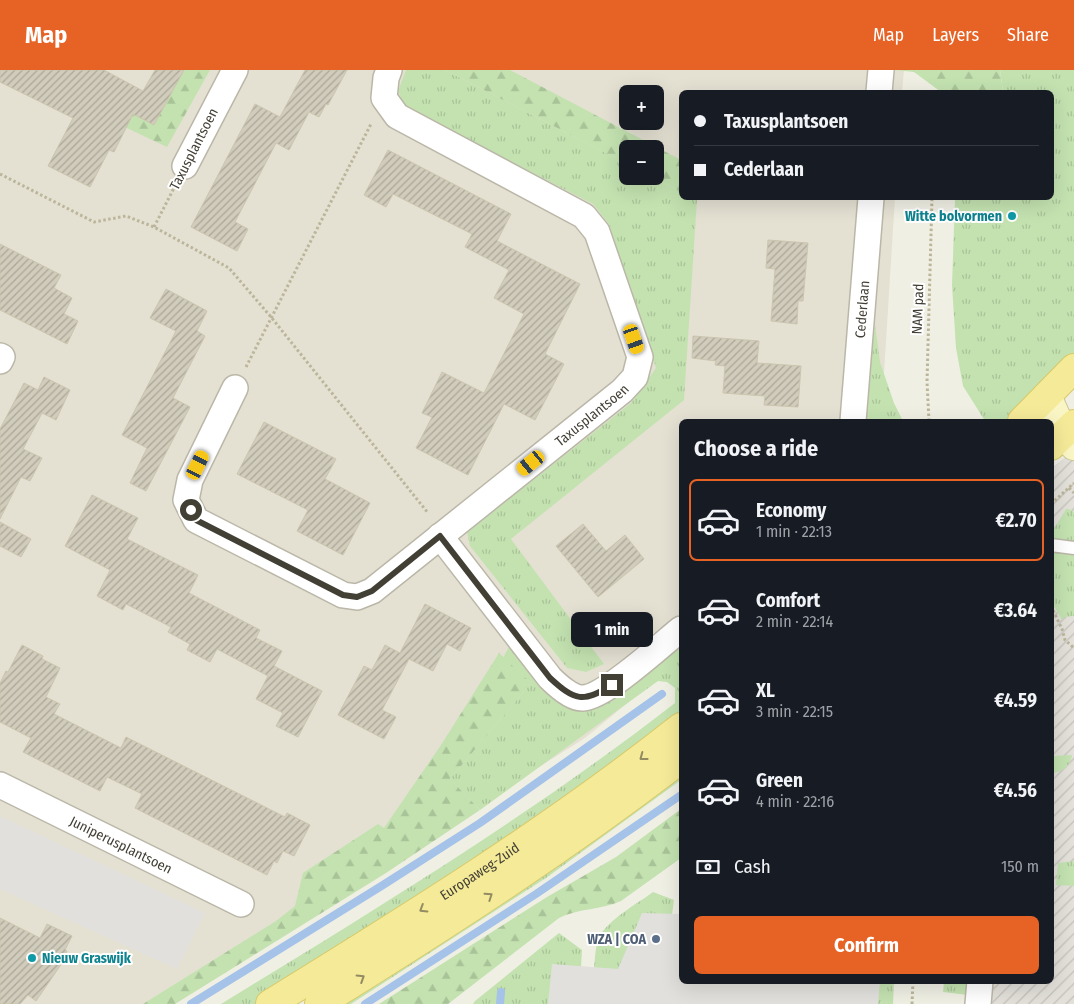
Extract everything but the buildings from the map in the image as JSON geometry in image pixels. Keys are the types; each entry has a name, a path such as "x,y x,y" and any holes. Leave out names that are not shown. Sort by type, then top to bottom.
{"main road":[{"path":"1024,419 1074,368"},
{"name":"Europaweg-Zuid","path":"270,1004 426,908 514,849 590,796 679,729"},
{"name":"Europaweg-Zuid","path":"319,1004 475,906 618,808 679,761"}],"street":[{"name":"Taxusplantsoen","path":"185,166 235,70"},
{"path":"384,98 386,78 389,70"},
{"path":"879,90 880,70"},
{"name":"Taxusplantsoen","path":"235,388 190,480 186,500 196,520 343,595 357,597 372,591 622,391 635,377 640,357 597,232 584,216 397,116 384,98"},
{"name":"Cederlaan","path":"853,419 871,200"},
{"path":"0,356 2,357 0,361"},
{"path":"1047,396 1074,407"},
{"path":"1047,396 1066,438"},
{"path":"440,536 550,678 562,690 581,699 596,695 612,685 679,631"},
{"name":"Juniperusplantsoen","path":"0,785 241,904"},
{"path":"978,1004 980,984"}],"lane":[{"path":"1054,545 1074,548"}],"path":[{"path":"235,388 384,98"},
{"name":"Taxusplantsoen","path":"154,227 185,166"},
{"path":"0,174 94,222 126,216 154,227 229,268 431,517 440,536"},
{"name":"NAM pad","path":"929,419 927,382 932,200"},
{"path":"1054,501 1074,483"},
{"path":"1069,488 1074,493"},
{"path":"1054,612 1065,640 1074,648"},
{"path":"912,1004 913,984"}],"shaded area":[{"path":"0,70 904,70 902,90 679,90 679,200 895,200 881,419 679,419 679,661 585,738 165,1004 0,1004"},
{"path":"1074,450 1074,1004 973,1004 975,984 1054,984 1054,467"},
{"path":"0,816 205,913 177,969 0,889"},
{"name":"WZA | COA","path":"642,913 679,914 679,984 880,984 878,1004 548,1004 552,964 618,969"}],"green space":[{"path":"183,70 210,70 167,147 19,77 157,118"},
{"path":"406,70 445,70 619,160 619,185 664,185 664,183 679,191 679,200 697,200 684,400 511,539 604,664 586,672 567,668 470,546 467,532 631,403 656,368 609,224 593,204 405,107 398,91"},
{"path":"445,70 510,70 619,127 619,130 624,130 643,140 619,140 619,160"},
{"path":"895,70 1000,70 1003,90 938,90 914,72"},
{"path":"1000,70 1074,70 1074,356 1013,419 984,419 963,386 956,348 952,285 955,200 1054,200 1054,90 1003,90"},
{"path":"664,151 679,159 679,191 664,183"},
{"path":"875,324 880,362 894,403 902,419 865,419"},
{"path":"1066,509 1074,512 1074,616 1065,617 1062,620 1054,606 1054,529"},
{"path":"510,645 549,695 557,700 587,709 609,702 679,645 679,720 601,780 257,1004 221,1004 452,860 565,784 675,703 675,688 667,682 658,681 480,810 450,779 531,683 503,658"},
{"path":"499,653 531,683 450,779 480,810 386,873 175,1004 143,1004 276,921 295,906 303,873 378,824 384,828 441,745"},
{"path":"1072,755 1070,763 1054,773 1054,756"},
{"path":"679,773 679,781 546,878 351,1004 341,1004"},
{"path":"679,810 679,859 621,901 574,912 559,918 448,1004 379,1004 547,897 616,857"},
{"path":"1074,861 1074,886 1056,885 1058,863"},
{"path":"653,892 674,900 672,915 640,1004 594,969 595,953 603,931 623,913"},
{"path":"559,933 582,950 581,968 551,1004 473,1004 475,1001"},
{"path":"875,984 894,984 893,1004 873,1004"},
{"path":"944,984 969,984 968,995 943,992"}],"waterway":[{"path":"191,1004 480,823 662,694"},
{"path":"365,1004 536,894 679,796"},
{"path":"500,1004 501,992"}],"place":[{"name":"Witte bolvormen","path":"1012,216"},
{"name":"WZA | COA","path":"656,939"},
{"name":"Nieuw Graswijk","path":"32,958"}],"route":[{"path":"191,510 196,520 343,595 357,597 372,591 440,536 550,678 562,690 581,699 596,695 612,685"}]}
